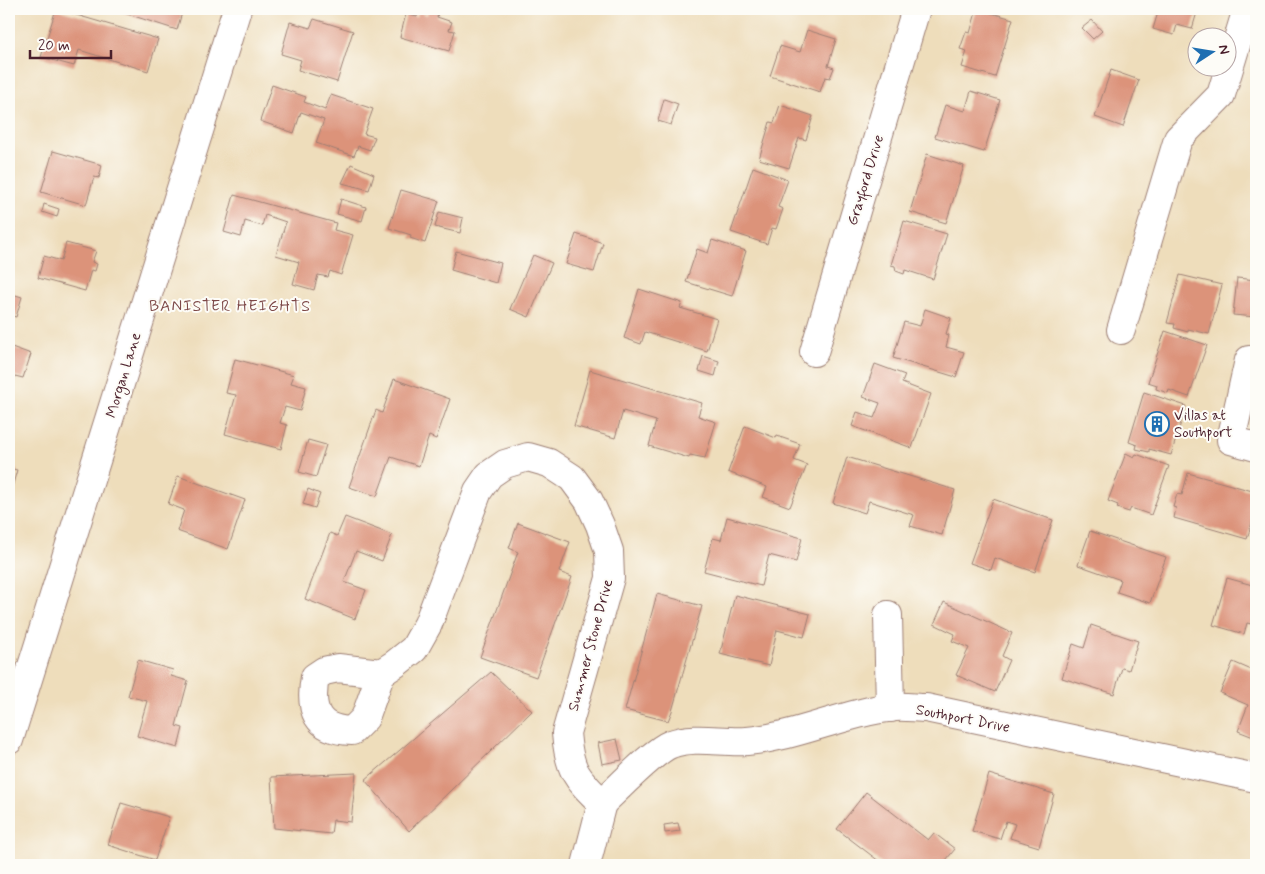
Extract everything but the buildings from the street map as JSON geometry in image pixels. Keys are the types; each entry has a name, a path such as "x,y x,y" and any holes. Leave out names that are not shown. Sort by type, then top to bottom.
{"street":[{"name":"Morgan Lane","path":"9,740 237,9"},
{"name":"Grayford Drive","path":"814,352 916,9"},
{"path":"1121,330 1178,139 1220,95 1247,9"},
{"path":"1256,360 1249,360 1231,440 1256,447"},
{"name":"Summer Stone Drive","path":"381,673 414,649 423,632 478,491 490,475 506,464 528,457 549,463 572,478 589,501 609,551 610,578 566,733 568,756 579,781 602,803"},
{"path":"888,615 890,708"},
{"name":"Southport Drive","path":"602,803 657,752 670,744 690,740 746,741 776,736 873,710 890,708 926,708 1256,778"},
{"path":"586,865 602,803"}],"place":[{"name":"Villas at Southport","path":"1157,424"}],"district":[{"name":"BANISTER HEIGHTS","path":"230,305"}]}
